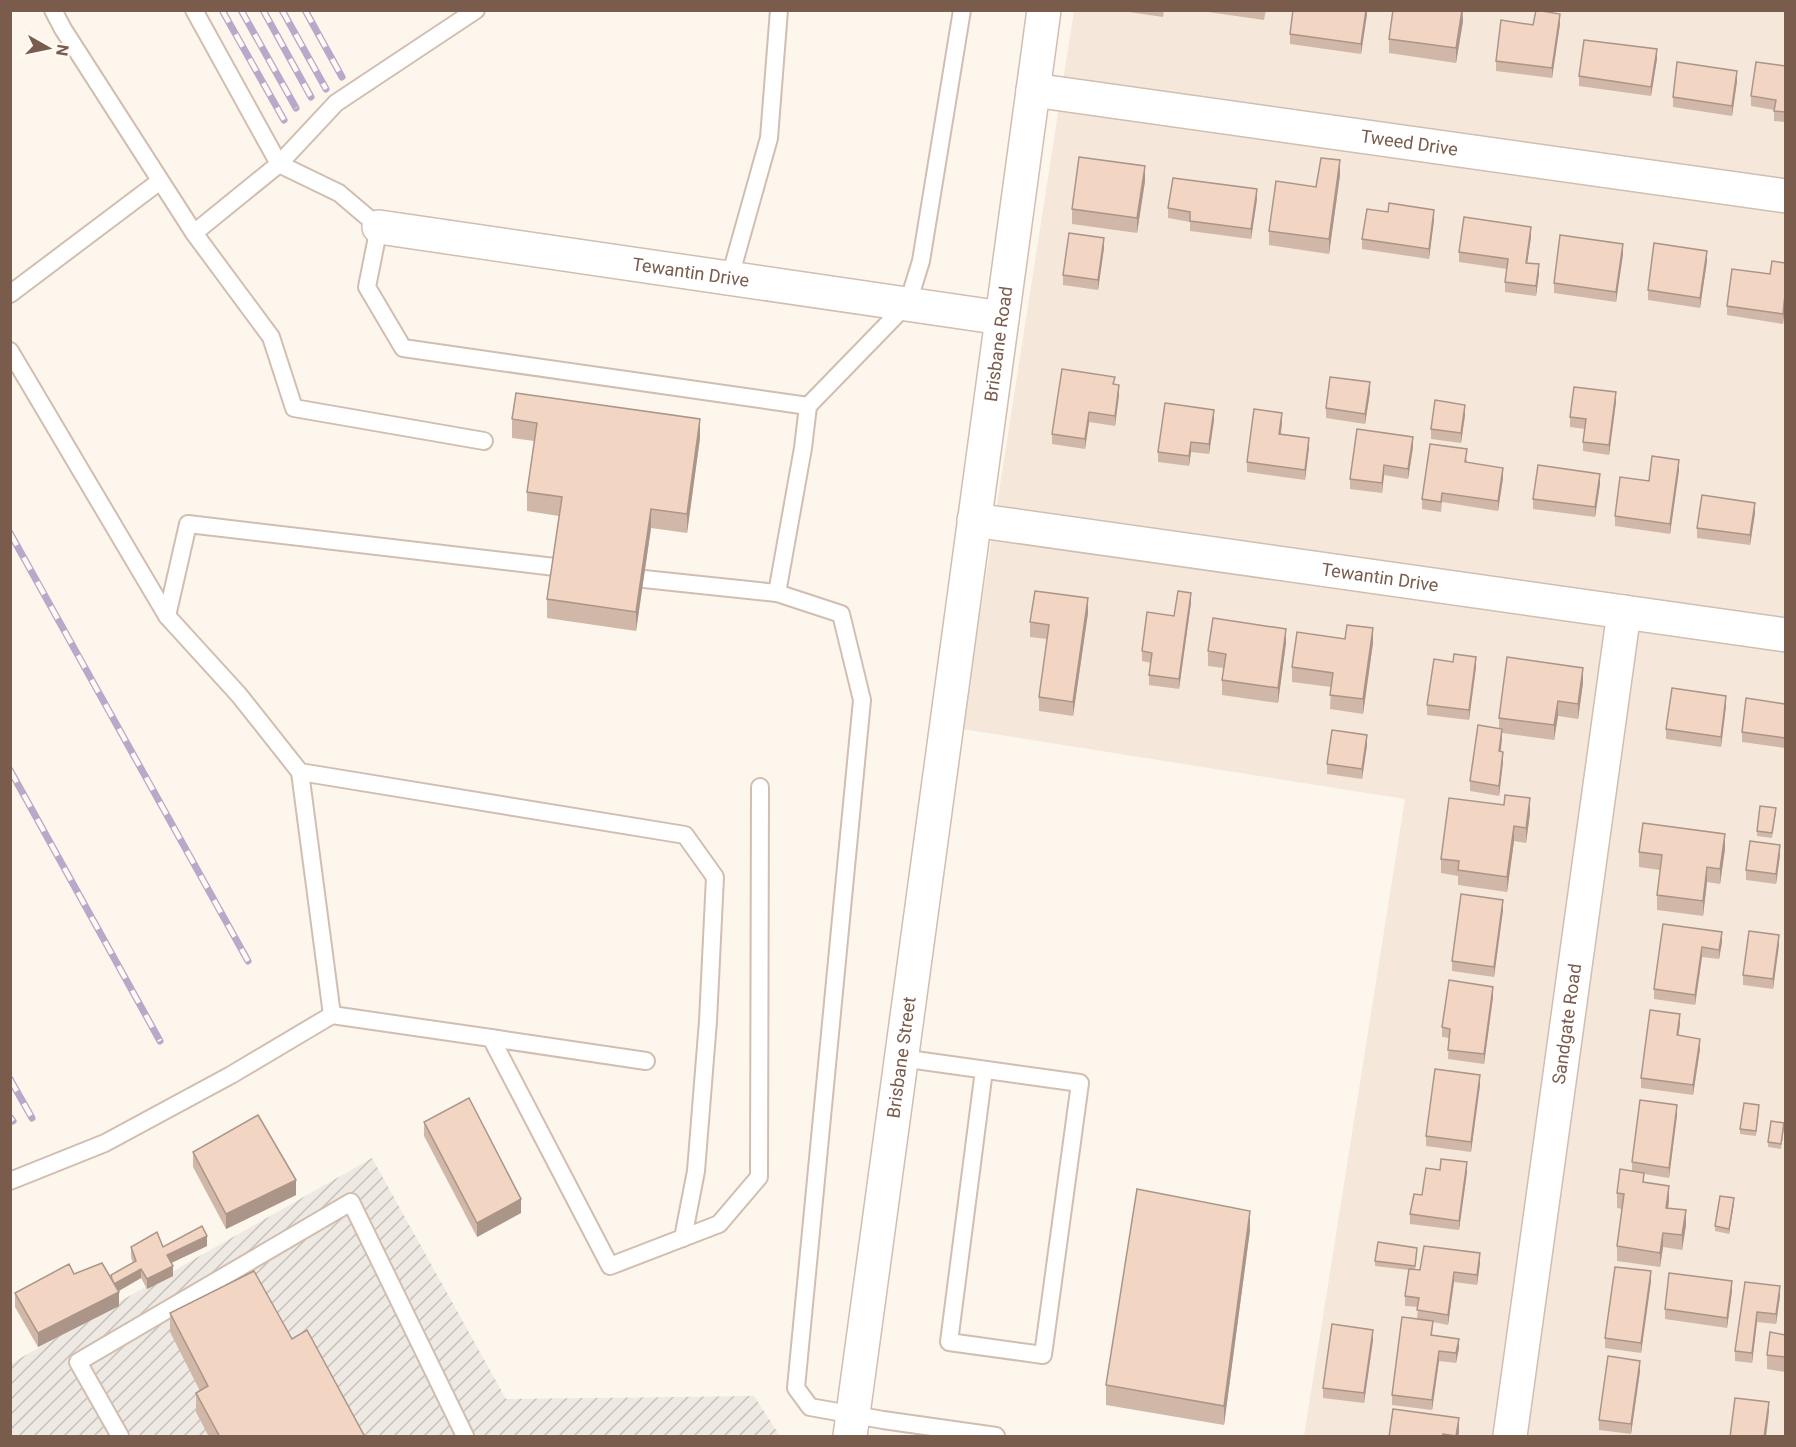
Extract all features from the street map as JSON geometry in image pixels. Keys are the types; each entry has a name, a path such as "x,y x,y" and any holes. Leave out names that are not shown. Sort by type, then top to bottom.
{"street":[{"name":"Brisbane Road","path":"952,676 1044,10"},
{"name":"Tweed Drive","path":"1033,90 1785,196"},
{"name":"Tewantin Drive","path":"379,227 1002,318"},
{"name":"Tewantin Drive","path":"974,520 1785,635"},
{"name":"Sandgate Road","path":"1510,1437 1624,612"},
{"name":"Brisbane Street","path":"851,1425 952,676"}],"lane":[{"path":"53,10 194,233 271,337 294,408 484,441"},
{"path":"194,10 279,164 339,193 379,227 367,287 403,348 807,406"},
{"path":"194,233 279,164 336,103 476,10"},
{"path":"730,277 769,138 779,10"},
{"path":"777,593 803,448 807,406 908,303 921,261 962,10"},
{"path":"10,294 160,181"},
{"path":"10,351 167,616 239,695 300,772 332,1015"},
{"path":"167,616 188,524 555,567"},
{"path":"644,579 777,593 841,614 862,700 796,1388 810,1407 851,1425 883,1420 996,1437"},
{"path":"300,772 685,836 715,877 708,1021 696,1171 683,1238"},
{"path":"491,1038 610,1266 719,1224 759,1177 760,787"},
{"path":"10,1181 105,1143 231,1075 332,1015 646,1062"},
{"path":"901,1058 1080,1083 1043,1355 949,1342 984,1070"},
{"path":"120,1437 78,1362 351,1202 465,1437"}],"shaded area":[{"path":"1074,11 1785,11 1785,1436 1304,1436 1405,799 962,729"},
{"path":"372,1158 506,1399 754,1396 780,1436 11,1436 10,1364"}],"building":[{"path":"1293,10 1366,10 1361,44 1290,34"},
{"path":"1393,10 1462,10 1456,48 1389,39"},
{"path":"1536,10 1560,14 1552,68 1496,61 1501,20 1533,25"},
{"path":"1584,40 1657,49 1651,87 1579,76"},
{"path":"1677,62 1737,71 1732,106 1673,97"},
{"path":"1756,62 1785,66 1785,112 1774,111 1776,100 1751,96"},
{"path":"1079,157 1145,166 1137,218 1072,209"},
{"path":"1321,158 1340,160 1329,239 1269,231 1276,181 1316,187"},
{"path":"1173,178 1257,189 1251,229 1190,221 1190,212 1168,208"},
{"path":"1389,203 1434,210 1429,249 1362,239 1367,209 1388,212"},
{"path":"1464,217 1531,227 1526,263 1539,264 1536,286 1505,282 1508,259 1459,252"},
{"path":"1069,233 1104,238 1098,280 1063,275"},
{"path":"1560,235 1623,244 1616,292 1554,283"},
{"path":"1654,243 1707,251 1700,298 1648,290"},
{"path":"1772,261 1785,263 1783,314 1727,306 1732,269 1770,274"},
{"path":"1062,369 1115,377 1113,384 1119,385 1115,416 1089,412 1085,439 1052,434"},
{"path":"1330,377 1370,382 1365,414 1326,408"},
{"path":"1574,387 1616,392 1609,445 1583,442 1586,419 1570,417"},
{"path":"516,393 700,419 687,514 651,509 636,612 547,599 562,497 527,492 537,423 512,419"},
{"path":"1435,400 1465,405 1461,433 1431,429"},
{"path":"1165,403 1214,410 1209,444 1191,442 1189,456 1158,452"},
{"path":"1254,409 1282,413 1279,434 1309,438 1305,470 1247,462"},
{"path":"1357,429 1413,437 1408,469 1384,465 1382,483 1350,479"},
{"path":"1430,444 1467,449 1465,462 1503,468 1498,501 1442,493 1441,502 1422,499"},
{"path":"1652,456 1679,460 1670,524 1615,516 1620,477 1649,481"},
{"path":"1538,465 1600,474 1595,507 1533,499"},
{"path":"1702,495 1755,503 1750,535 1697,528"},
{"path":"1035,591 1088,598 1073,702 1039,697 1049,625 1030,622"},
{"path":"1178,591 1191,593 1179,679 1149,675 1152,653 1142,651 1147,612 1174,616"},
{"path":"1213,618 1286,629 1278,688 1222,680 1226,654 1208,651"},
{"path":"1347,625 1373,628 1363,699 1330,695 1333,673 1292,667 1297,632 1345,639"},
{"path":"1454,654 1476,657 1469,710 1427,705 1434,659 1453,662"},
{"path":"1507,657 1583,668 1578,704 1558,701 1554,725 1499,718"},
{"path":"1672,688 1726,696 1721,737 1666,729"},
{"path":"1746,698 1785,704 1785,738 1742,732"},
{"path":"1478,725 1502,729 1499,751 1503,752 1499,786 1470,781"},
{"path":"1332,730 1367,735 1362,769 1327,764"},
{"path":"1505,795 1530,798 1526,828 1514,826 1507,877 1458,870 1459,861 1441,859 1449,798 1504,805"},
{"path":"1760,806 1776,808 1772,833 1757,831"},
{"path":"1643,823 1725,834 1720,869 1707,867 1703,901 1657,895 1662,855 1639,852"},
{"path":"1750,841 1780,845 1776,874 1746,870"},
{"path":"1461,894 1503,900 1494,967 1452,961"},
{"path":"1663,924 1722,932 1719,950 1702,947 1695,995 1654,989"},
{"path":"1749,931 1779,935 1773,979 1743,975"},
{"path":"1449,980 1493,987 1484,1054 1448,1050 1450,1029 1442,1027"},
{"path":"1650,1010 1680,1014 1677,1035 1700,1039 1693,1085 1641,1078"},
{"path":"1435,1069 1480,1075 1471,1142 1426,1136"},
{"path":"469,1098 521,1199 477,1223 424,1122"},
{"path":"1640,1100 1677,1105 1669,1168 1632,1162"},
{"path":"1744,1103 1759,1105 1756,1131 1740,1129"},
{"path":"258,1115 296,1180 226,1214 193,1152"},
{"path":"1771,1121 1784,1123 1781,1144 1768,1142"},
{"path":"1441,1159 1467,1162 1459,1221 1410,1214 1414,1194 1422,1195 1426,1168 1440,1170"},
{"path":"1620,1169 1644,1173 1643,1182 1669,1186 1666,1208 1686,1210 1682,1235 1663,1233 1660,1253 1617,1246 1624,1194 1617,1193"},
{"path":"1137,1189 1250,1211 1224,1406 1106,1385"},
{"path":"1720,1196 1734,1198 1729,1229 1715,1226"},
{"path":"202,1226 207,1236 167,1255 173,1266 147,1279 141,1269 114,1284 111,1275 136,1261 131,1247 157,1232 163,1247"},
{"path":"1378,1242 1417,1248 1415,1266 1375,1261"},
{"path":"1424,1246 1480,1253 1477,1275 1454,1272 1448,1315 1417,1310 1419,1298 1405,1296 1409,1269 1420,1270"},
{"path":"102,1263 119,1292 38,1333 15,1293 69,1264 74,1274"},
{"path":"1615,1267 1651,1271 1641,1343 1605,1338"},
{"path":"254,1271 292,1339 307,1330 365,1437 220,1437 196,1393 208,1386 170,1313"},
{"path":"1669,1273 1732,1281 1727,1318 1665,1309"},
{"path":"1745,1282 1780,1286 1776,1314 1757,1312 1752,1353 1735,1351"},
{"path":"1402,1317 1433,1321 1431,1335 1459,1339 1456,1353 1439,1351 1432,1400 1392,1395"},
{"path":"1332,1324 1373,1330 1364,1393 1323,1388"},
{"path":"1770,1332 1785,1335 1785,1357 1767,1355"},
{"path":"1608,1356 1640,1361 1631,1424 1599,1420"},
{"path":"1735,1398 1769,1402 1764,1437 1730,1437"},
{"path":"1393,1409 1459,1418 1456,1436 1443,1434 1442,1437 1389,1437"}],"railway":[{"path":"222,10 284,120"},
{"path":"241,10 296,108"},
{"path":"263,10 311,97"},
{"path":"282,10 326,89"},
{"path":"305,10 342,77"},
{"path":"10,533 248,961"},
{"path":"10,770 160,1041"},
{"path":"10,1079 32,1118"},
{"path":"10,1117 13,1121"}]}
